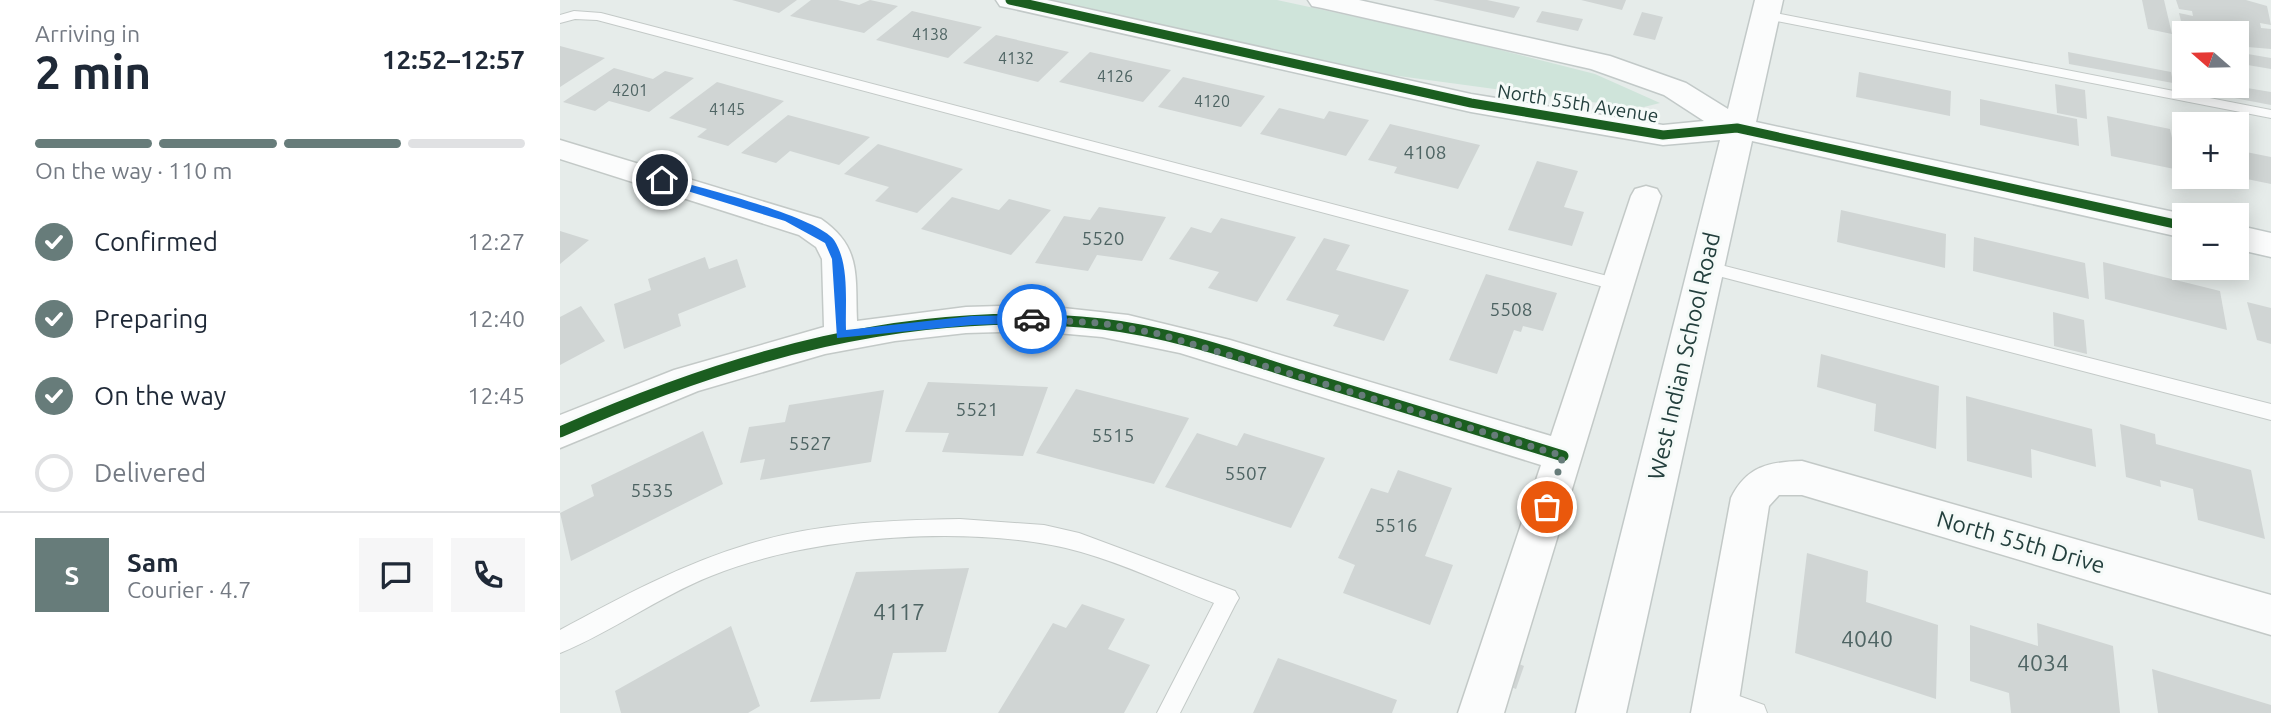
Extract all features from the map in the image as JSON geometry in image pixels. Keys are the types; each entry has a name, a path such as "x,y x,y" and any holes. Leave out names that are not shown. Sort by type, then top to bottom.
{"street":[{"name":"North 55th Avenue","path":"1010,0 1471,103 1663,135 1737,128 2172,223"},
{"name":"North 55th Avenue","path":"1322,0 1600,62 1675,89 1737,128"},
{"name":"West Indian School Road","path":"1601,713 1767,8"},
{"path":"560,149 810,227 829,240 838,259 841,335"},
{"path":"1481,713 1646,195"},
{"path":"2249,240 2271,245"},
{"path":"560,432 590,417 758,356 841,335 972,321 1044,319 1101,323 1210,347 1563,456"},
{"name":"North 55th Drive","path":"1716,706 1751,498 1770,479 1802,478 2271,615"}],"lane":[{"path":"1767,8 2271,114"},
{"path":"560,19 574,15 597,16 1619,285"},
{"path":"1705,267 2271,412"},
{"path":"560,642 689,576 752,552 878,531 966,529 1028,532 1079,542 1228,598 1168,713"},
{"path":"1716,706 1756,713"}],"green space":[{"path":"1053,0 1277,0 1449,37 1595,74 1660,103 1644,107 1614,105 1369,72"}],"building":[{"path":"732,0 797,0 779,13"},
{"path":"811,0 838,0 859,5 870,0 898,6 864,33 790,16"},
{"path":"1433,0 1487,0 1520,7 1514,18"},
{"path":"1581,0 1626,0 1622,10"},
{"path":"2142,0 2164,0 2172,34 2148,29"},
{"path":"2176,0 2246,0 2267,6 2271,25 2260,23 2261,28 2271,29 2271,49 2249,47 2249,21 2181,21 2179,13 2193,16 2192,11 2179,9"},
{"path":"912,11 982,27 948,58 876,40"},
{"path":"1542,11 1583,19 1578,31 1536,22"},
{"path":"1642,12 1663,17 1655,40 1633,35"},
{"path":"996,35 1069,52 1038,82 963,63"},
{"path":"560,46 605,58 560,87"},
{"path":"1090,52 1171,70 1143,102 1059,82"},
{"path":"2068,52 2171,72 2172,83 2069,64"},
{"path":"2249,54 2271,58 2271,69 2249,65"},
{"path":"614,68 653,79 665,71 694,78 649,112 609,101 595,111 563,102"},
{"path":"1859,72 1951,91 1950,116 1856,97"},
{"path":"1183,77 1265,96 1241,127 1158,107"},
{"path":"717,82 784,101 728,146 697,137 707,129 669,118"},
{"path":"2055,84 2085,90 2087,119 2057,113"},
{"path":"2249,88 2271,92 2271,105 2234,98 2249,98"},
{"path":"1980,99 2077,119 2079,146 1980,125"},
{"path":"1279,108 1324,119 1329,111 1369,120 1346,156 1260,134"},
{"path":"788,115 870,137 839,165 790,151 776,163 741,153"},
{"path":"2107,116 2170,129 2172,169 2111,156"},
{"path":"1390,124 1480,145 1458,189 1394,173 1397,167 1368,160"},
{"path":"878,144 963,169 917,213 875,201 889,187 844,174"},
{"path":"2249,153 2271,157 2271,184 2249,179"},
{"path":"1537,161 1578,171 1564,207 1584,212 1572,246 1508,230"},
{"path":"952,197 999,210 1009,199 1051,210 1011,255 921,229"},
{"path":"1099,207 1166,217 1142,261 1097,255 1088,271 1035,263 1064,216 1090,220"},
{"path":"1841,210 1946,234 1945,268 1837,242"},
{"path":"1221,218 1296,237 1257,302 1208,288 1219,272 1169,259 1191,227 1211,233"},
{"path":"560,231 589,240 560,264"},
{"path":"1974,237 2085,263 2089,299 1973,271"},
{"path":"1324,238 1350,245 1336,270 1409,290 1384,341 1333,326 1339,315 1286,300"},
{"path":"705,257 709,269 737,259 746,287 678,314 681,326 624,349 614,304 651,290 648,279"},
{"path":"2103,262 2220,291 2227,330 2105,299"},
{"path":"1486,274 1557,293 1543,331 1523,326 1521,332 1514,330 1497,374 1449,360"},
{"path":"2247,302 2271,308 2271,344 2257,340"},
{"path":"581,306 605,341 560,365 560,317"},
{"path":"2053,312 2084,320 2087,354 2054,346"},
{"path":"1821,354 1939,386 1936,449 1874,431 1876,404 1817,387"},
{"path":"928,382 1048,387 1023,456 942,452 949,433 905,432"},
{"path":"1076,389 1189,418 1154,484 1036,453"},
{"path":"884,390 871,462 760,480 765,459 740,463 749,427 785,422 789,405"},
{"path":"1966,396 2092,429 2096,467 2031,449 2032,478 1967,461"},
{"path":"2120,424 2155,434 2156,444 2251,470 2265,539 2198,520 2193,489 2160,480 2161,487 2126,477"},
{"path":"703,431 723,484 571,561 560,513 594,496 591,485"},
{"path":"1197,433 1237,446 1244,433 1325,458 1291,528 1165,487"},
{"path":"1398,470 1452,488 1425,556 1453,565 1430,625 1343,593 1355,565 1338,558 1371,488 1388,493"},
{"path":"1807,553 1868,571 1866,602 1938,625 1936,699 1795,653"},
{"path":"969,568 946,652 893,653 880,699 810,702 856,572"},
{"path":"1082,604 1125,619 1108,649 1150,665 1124,713 998,713 1053,623 1066,628"},
{"path":"2037,623 2113,646 2120,713 2011,713 2009,693 1970,681 1970,625 2038,646"},
{"path":"731,626 760,706 748,713 621,713 615,691"},
{"path":"1278,658 1397,700 1392,713 1253,713"},
{"path":"1514,662 1524,666 1516,689 1506,685"},
{"path":"2152,669 2271,705 2271,713 2158,713"}],"cycle path":[{"path":"1010,0 1471,103 1663,135 1737,128 2172,223"},
{"path":"560,432 687,380 755,358 825,340 895,327 966,320 1035,318 1102,324 1180,339 1563,456"}],"way so far":[{"path":"1032,319 1101,323 1210,347 1563,456 1547,507"}],"route":[{"path":"662,180 789,219 810,227 829,240 838,259 841,335 972,321 1032,319"}]}
